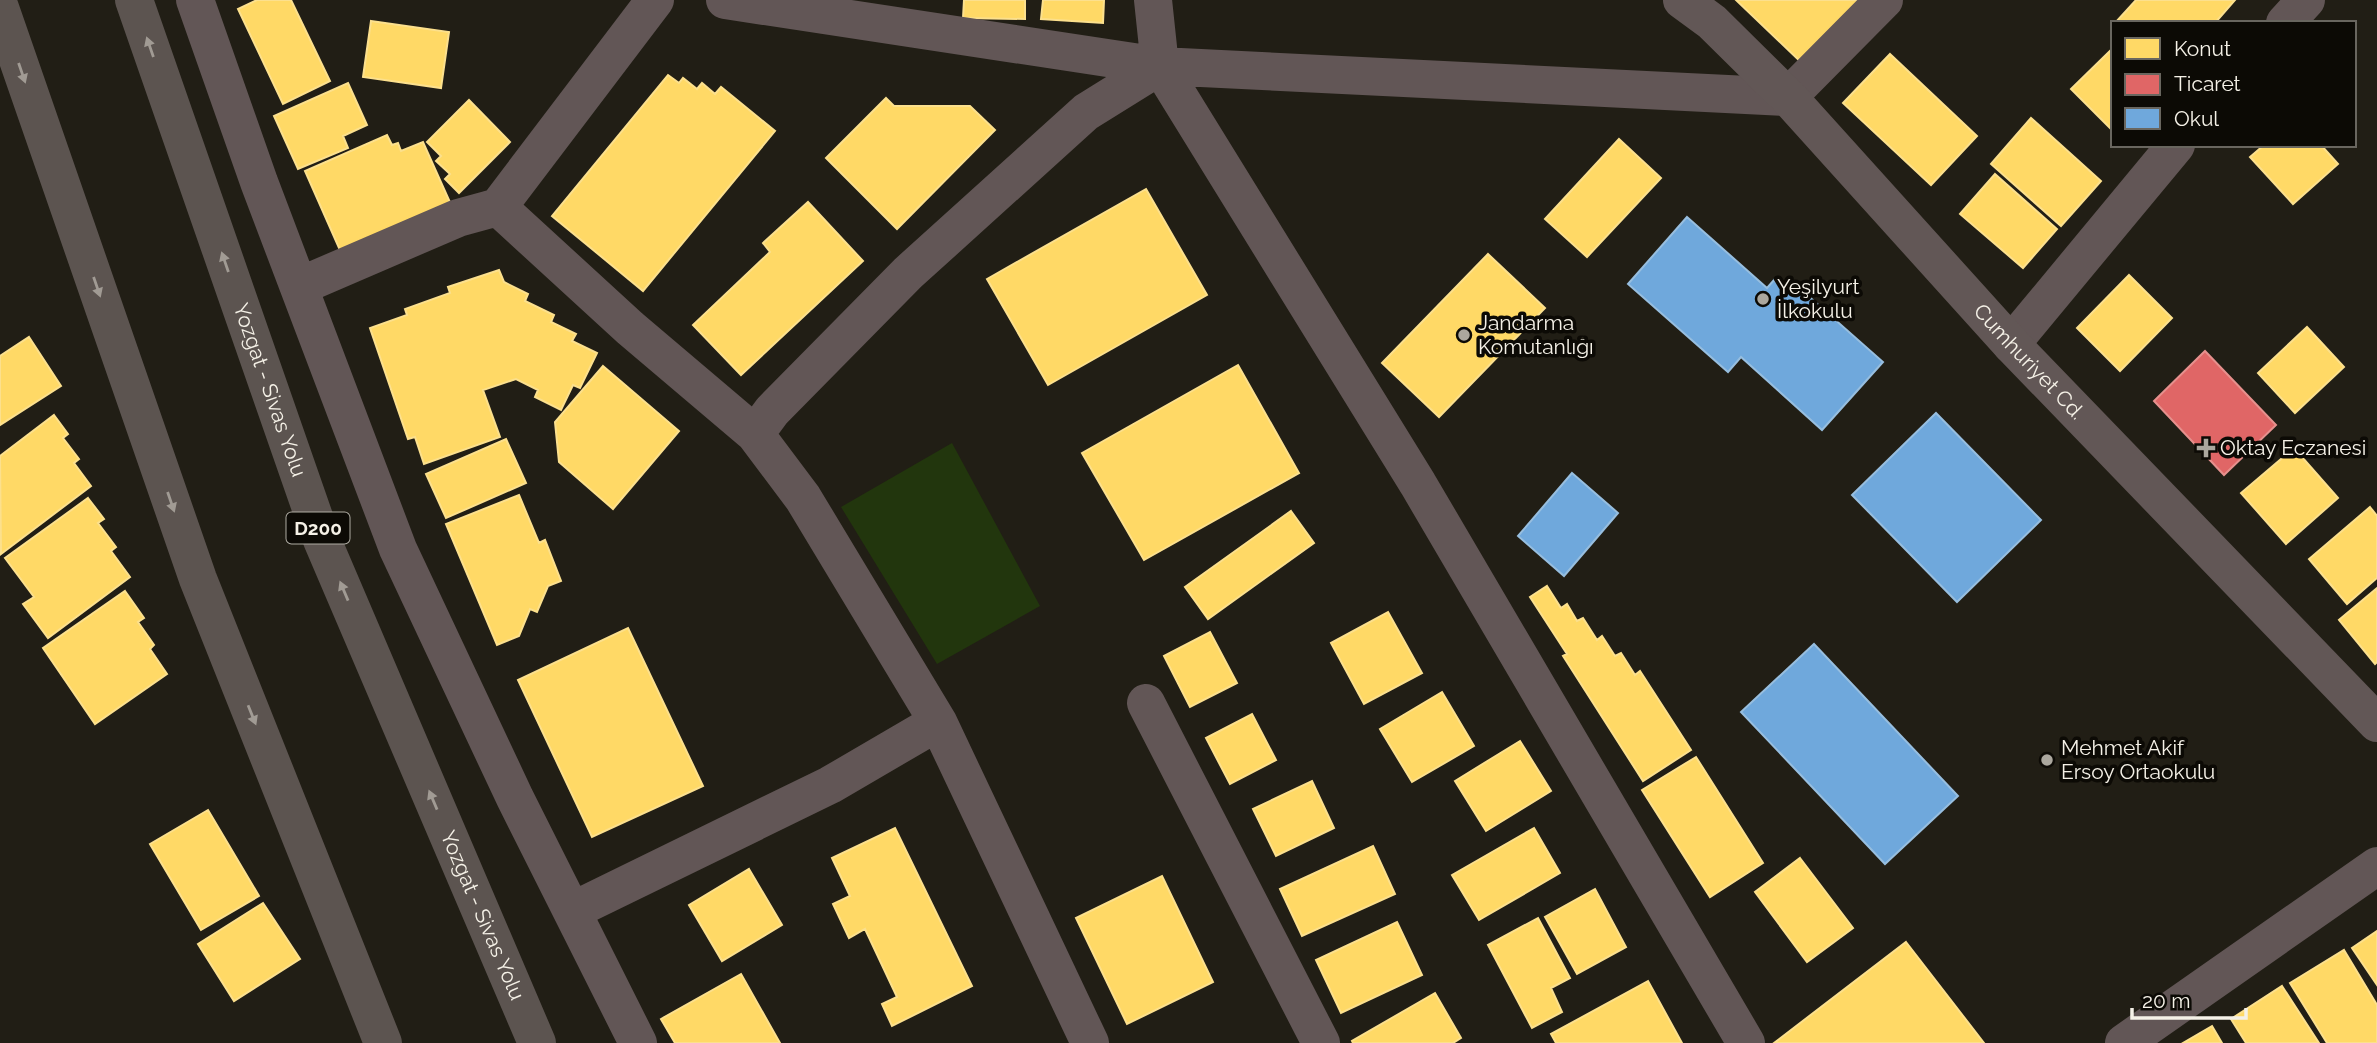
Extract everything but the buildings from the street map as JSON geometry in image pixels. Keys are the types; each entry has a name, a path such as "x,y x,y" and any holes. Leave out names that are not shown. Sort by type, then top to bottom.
{"highway":[{"name":"Yozgat - Sivas Yolu","path":"134,0 322,540 537,1043"},
{"path":"0,8 198,579 383,1043"}],"main road":[{"name":"Cumhuriyet Cd.","path":"1682,0 1712,22 1788,97 2011,344 2377,723"}],"street":[{"path":"195,0 259,182 398,549 638,1043"},
{"path":"300,286 458,218 498,206 655,0"},
{"path":"725,0 1160,66 1788,97 1884,0"},
{"path":"1153,0 1160,66 1419,485 1746,1043"},
{"path":"2287,21 2306,0"},
{"path":"755,434 772,411 908,273 1086,113 1160,66"},
{"path":"2011,344 2174,147"},
{"path":"498,206 629,328 755,434 803,498 938,722 1090,1043"},
{"path":"1146,703 1321,1043"},
{"path":"572,911 830,785 938,722"},
{"path":"2123,1043 2377,866"}],"green space":[{"path":"952,443 1040,606 937,664 841,507"}],"place":[{"name":"Yeşilyurt İlkokulu","path":"1763,299"},
{"name":"Jandarma Komutanlığı","path":"1464,335"},
{"name":"Oktay Eczanesi","path":"2206,448"},
{"name":"Mehmet Akif Ersoy Ortaokulu","path":"2047,760"}]}
